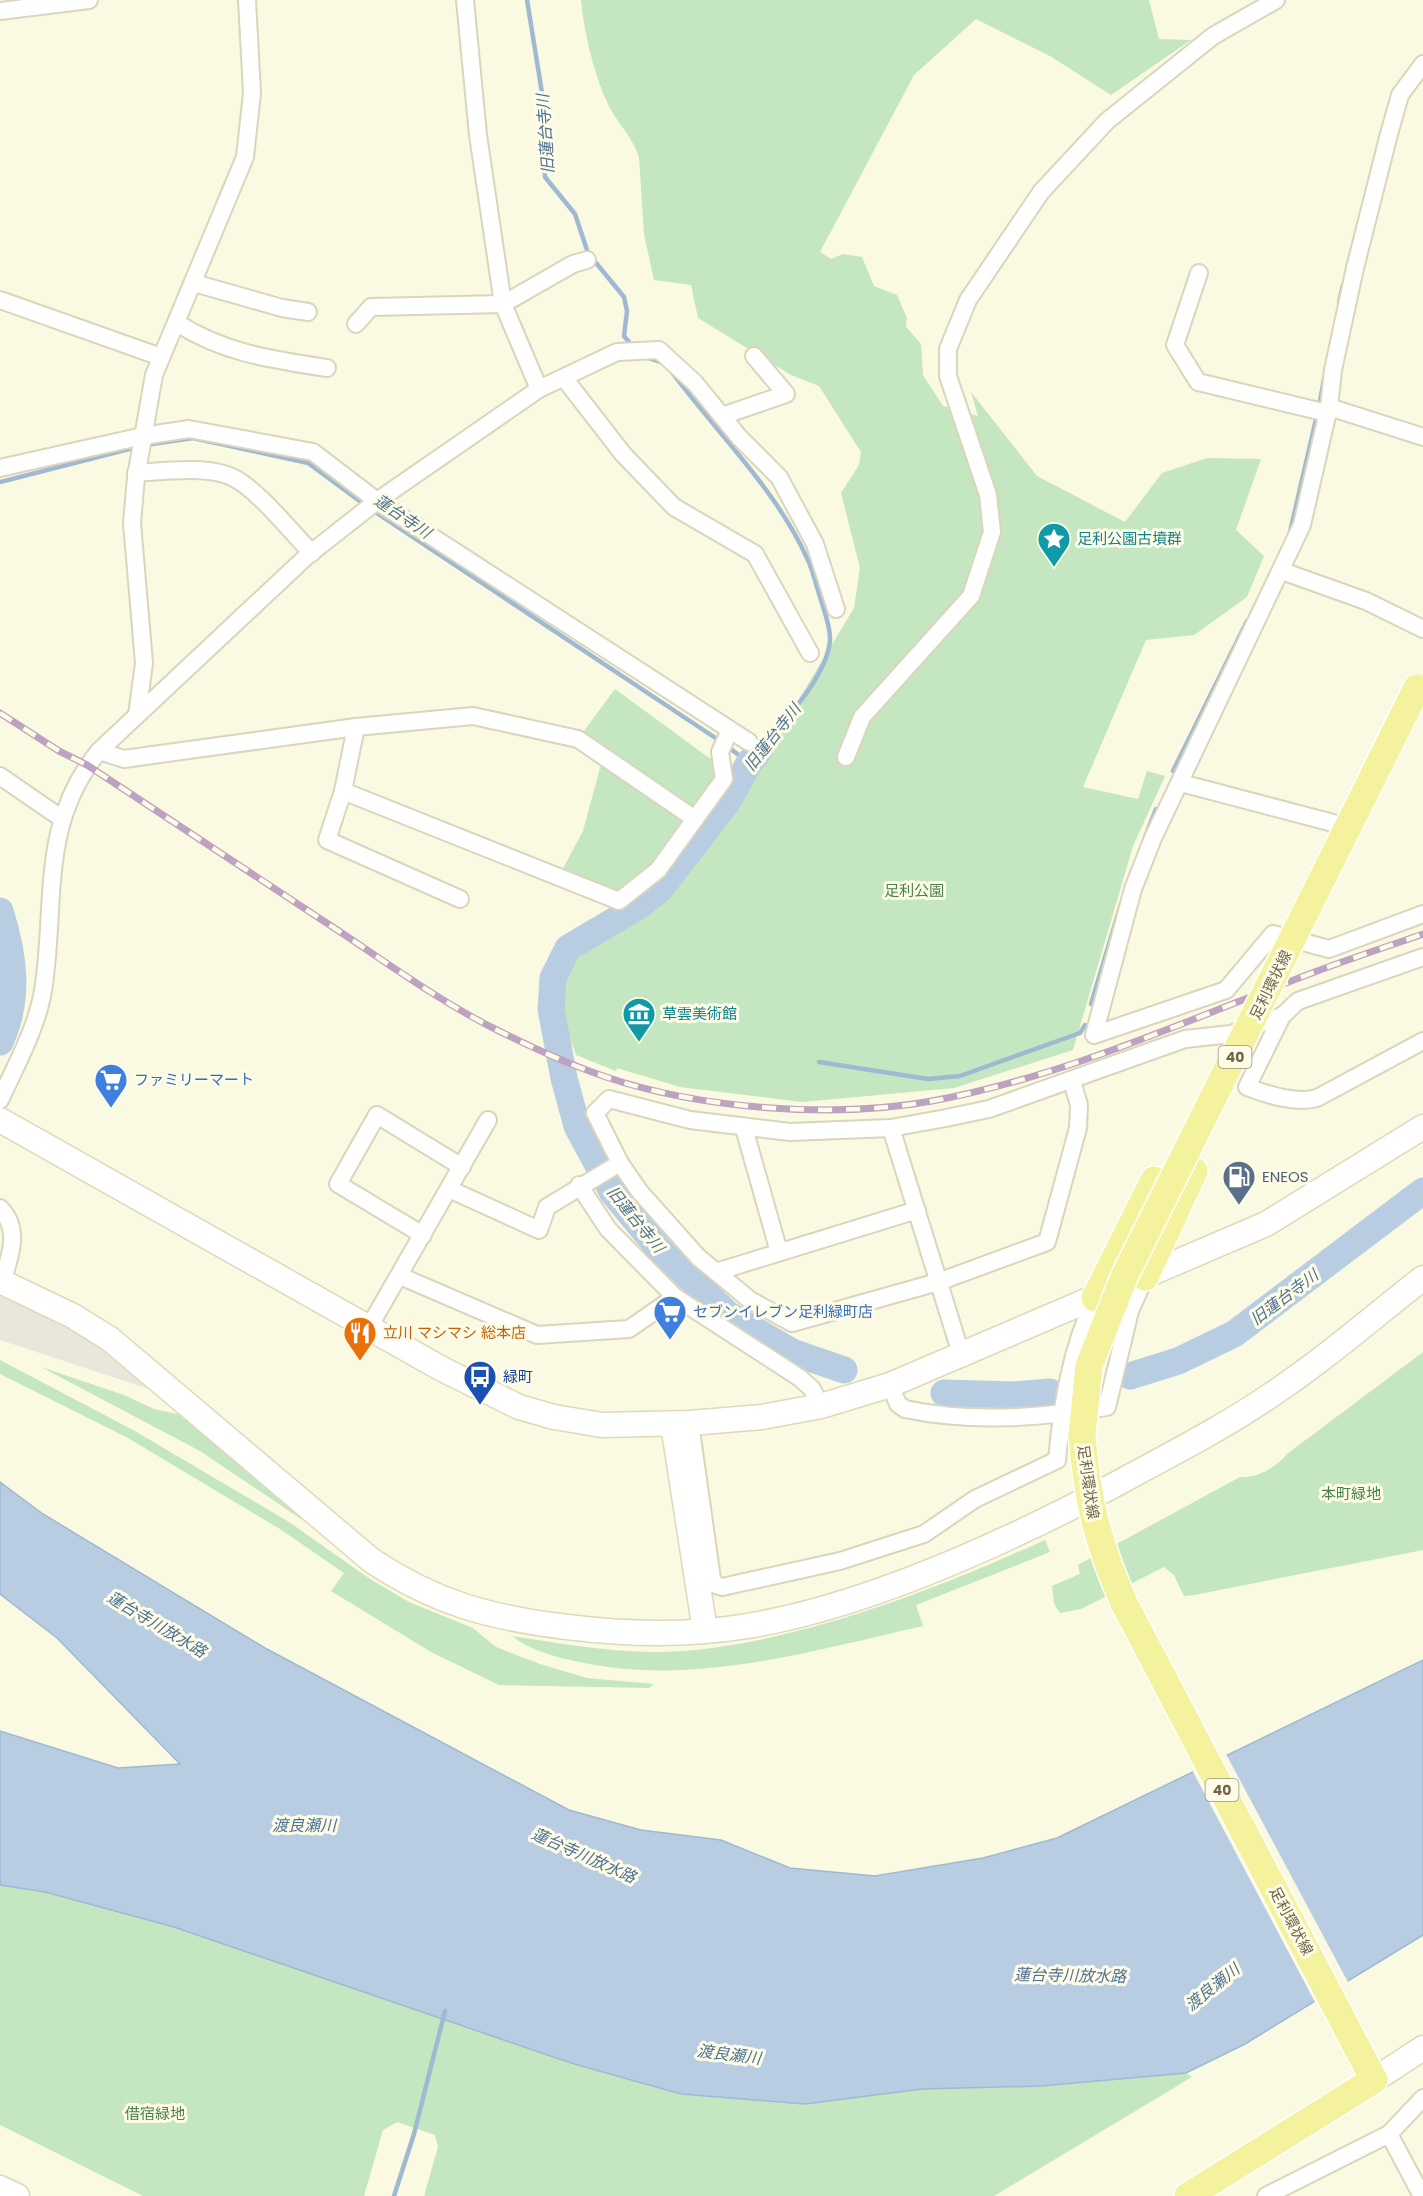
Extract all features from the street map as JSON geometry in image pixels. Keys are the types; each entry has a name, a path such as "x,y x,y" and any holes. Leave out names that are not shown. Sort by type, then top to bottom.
{"main road":[{"name":"足利環状線","path":"1374,2080 1125,1605 1109,1570 1091,1510 1082,1435 1083,1401 1089,1366 1109,1310 1420,681"},
{"path":"1095,1298 1259,971 1281,939 1305,915 1309,927 1297,963 1194,1171 1145,1277"},
{"path":"1188,2196 1374,2080"}],"street":[{"path":"0,11 89,0"},
{"path":"137,715 144,663 132,523 136,473 154,375 245,157 252,93 247,0"},
{"path":"465,0 478,135 503,304 539,389"},
{"path":"846,757 862,717 970,597 992,532 988,495 948,376 948,349 968,300 1041,192 1107,121 1213,36 1276,0"},
{"path":"1423,64 1400,95 1389,135 1355,268 1323,410 1302,525 1282,572 1153,838 1134,890 1094,1035 1226,990 1273,934 1329,949 1423,914"},
{"path":"356,324 371,307 503,304 573,264 587,260"},
{"path":"1199,273 1175,345 1198,382 1323,410 1423,437"},
{"path":"194,283 282,308 308,312"},
{"path":"0,300 161,357"},
{"path":"177,323 218,345 241,353 327,368"},
{"path":"0,1100 32,1028 44,985 51,880 61,818 78,778 99,751 312,553 377,501 539,389 617,352 658,350 695,383 722,416 779,477 815,544 836,609"},
{"path":"722,416 786,394 754,356"},
{"path":"564,378 623,454 675,507 755,554 810,653"},
{"path":"0,468 143,436 189,429 313,452 377,501 749,742"},
{"path":"136,473 193,469 233,477 261,500 312,553"},
{"path":"1282,572 1366,602 1423,629"},
{"path":"99,751 124,759 356,726 473,716 578,739 695,819"},
{"path":"356,726 343,791 327,840 460,899"},
{"path":"343,791 619,901 658,870 724,779 720,752 730,730"},
{"path":"0,776 61,818"},
{"path":"1181,783 1333,823"},
{"path":"1072,1081 1079,1106 1078,1128 1047,1242 938,1282 792,1323 750,1300 698,1257 615,1165 596,1113 609,1099 690,1120 744,1128 790,1132 891,1128 989,1109 1185,1039 1231,1034 1282,1016 1299,1001 1423,957"},
{"path":"1282,1016 1247,1087 1268,1095 1309,1101 1423,1041"},
{"path":"423,1235 338,1184 377,1115 462,1167"},
{"path":"0,1120 368,1329 519,1407 555,1417 602,1425 730,1421 821,1406 890,1385 1266,1224 1423,1127"},
{"path":"368,1329 489,1120"},
{"path":"744,1128 779,1252"},
{"path":"891,1128 961,1354"},
{"path":"449,1189 539,1230 547,1207 615,1165"},
{"path":"583,1183 608,1229 675,1297 800,1378 812,1389 821,1406"},
{"path":"0,1208 12,1232 12,1251 1,1281 73,1316 111,1339 371,1560 419,1589 510,1620 625,1633 705,1631 781,1618 872,1592 985,1546 1091,1510 1271,1395 1423,1278"},
{"path":"716,1272 917,1210"},
{"path":"400,1276 537,1335 629,1329 675,1297"},
{"path":"890,1385 898,1404 927,1413 1016,1418 1060,1415 1107,1407 1130,1311 1145,1277"},
{"path":"681,1424 712,1579 716,1585 722,1587 840,1562 929,1532 975,1499 1057,1460 1060,1415 1079,1333 1095,1298"},
{"path":"681,1424 705,1631"},
{"path":"1374,2080 1423,2048"},
{"path":"1266,2196 1389,2134 1423,2098"},
{"path":"1389,2134 1422,2196"},
{"path":"0,2188 17,2196"}],"shaded area":[{"path":"0,1291 87,1335 152,1387 149,1389 0,1340"}],"green space":[{"name":"足利公園","path":"581,0 1149,0 1159,39 1191,40 1111,95 1050,56 976,19 914,75 820,252 831,259 843,254 862,257 874,286 897,295 907,318 906,327 921,344 923,375 943,406 978,416 971,392 1037,476 1125,522 1162,473 1207,458 1261,459 1236,530 1264,556 1247,597 1194,635 1146,640 1083,787 1138,799 1147,771 1165,776 1133,846 1073,1050 954,1088 802,1102 680,1087 617,1068 616,1071 576,1055 563,1018 563,985 580,950 652,904 559,876 583,831 603,757 578,739 615,689 705,755 749,782 854,608 860,568 841,493 859,465 861,452 819,386 791,375 698,318 691,285 654,280 644,234 639,157 609,107 601,88 584,25"},
{"name":"本町緑地","path":"1423,1352 1423,1550 1184,1596 1174,1575 1164,1567 1081,1609 1060,1613 1054,1603 1052,1586 1080,1574 1078,1565 1240,1477 1253,1476 1272,1468 1287,1454"},
{"path":"0,1360 133,1430 289,1522 370,1579 409,1602 473,1628 496,1647 540,1664 587,1678 654,1684 649,1688 499,1685 431,1652 331,1591 344,1573 280,1529 128,1438 0,1374"},
{"path":"41,1367 124,1395 154,1409 191,1417 304,1514 301,1519 200,1451"},
{"path":"1045,1540 1050,1552 916,1605 923,1626 752,1663 666,1670 622,1669 553,1656 535,1650 512,1636 597,1648 648,1652 697,1650 747,1642 799,1631 903,1599"},
{"name":"借宿緑地","path":"0,1885 45,1892 174,1927 571,2063 681,2094 805,2104 922,2089 1186,2073 1192,2077 994,2196 424,2196 438,2147 435,2135 397,2122 383,2130 364,2196 143,2196 0,2125"}],"water":[{"name":"渡良瀬川","path":"0,1482 43,1514 265,1648 569,1810 641,1830 721,1840 790,1868 875,1876 983,1858 1057,1838 1423,1660 1423,1935 1245,2044 1186,2073 1041,2086 922,2089 805,2104 681,2094 571,2063 174,1927 45,1892 0,1885 0,1731 118,1768 180,1764 57,1638 0,1594"}],"pier":[{"path":"1226,1754 1349,1984 1316,2004 1192,1770"}],"waterway":[{"name":"旧蓮台寺川","path":"527,0 543,99 545,177 575,214 588,253 624,297 627,311 624,336 633,347"},
{"path":"1339,303 1343,285"},
{"name":"旧蓮台寺川","path":"646,357 664,363"},
{"name":"旧蓮台寺川","path":"671,371 762,484 794,532 813,572 828,625 830,641 827,655 812,685 759,751"},
{"path":"1319,407 1324,379"},
{"path":"1290,532 1317,415"},
{"name":"蓮台寺川","path":"145,445 193,438 308,463 365,505"},
{"name":"蓮台寺川","path":"0,482 137,447"},
{"name":"蓮台寺川","path":"372,510 720,741"},
{"path":"1173,771 1247,621"},
{"name":"蓮台寺川","path":"727,746 749,763"},
{"name":"旧蓮台寺川","path":"759,751 749,763 728,801 661,888 639,906 568,948 553,978 551,1009 564,1078 577,1126 613,1193 660,1250 729,1315 792,1352 844,1370"},
{"path":"1145,837 1156,809"},
{"path":"1091,1004 1121,904"},
{"name":"蓮台寺川放水路","path":"0,911 9,944 13,977 10,1010 0,1042"},
{"path":"819,1062 928,1079 960,1076 1080,1033 1085,1025"},
{"name":"旧蓮台寺川","path":"1130,1376 1178,1361 1234,1334 1423,1191"},
{"name":"旧蓮台寺川","path":"944,1393 1014,1395 1050,1392"},
{"path":"394,2196 414,2134 445,2011"}],"railway":[{"path":"0,713 59,751 87,765 407,977 476,1019 579,1067 643,1088 683,1097 768,1108 810,1110 893,1106 981,1091 1125,1046 1312,973 1423,934"}],"place":[{"name":"足利公園古墳群","path":"1054,568"},
{"name":"草雲美術館","path":"639,1043"},
{"name":"ファミリーマート","path":"111,1109"},
{"name":"ENEOS","path":"1239,1206"},
{"name":"セブンイレブン足利緑町店","path":"670,1341"},
{"name":"立川 マシマシ 総本店","path":"360,1362"},
{"name":"緑町","path":"480,1406"}]}
